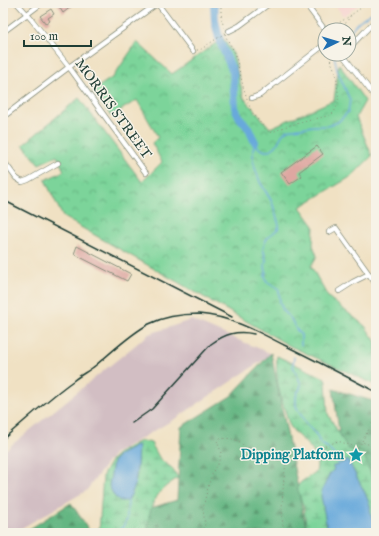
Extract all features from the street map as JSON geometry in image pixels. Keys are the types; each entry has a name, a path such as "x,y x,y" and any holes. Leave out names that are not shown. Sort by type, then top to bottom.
{"street":[{"name":"MORRIS STREET","path":"17,3 68,67 146,173"},
{"path":"3,32 42,3"},
{"path":"3,116 157,3 193,51"},
{"path":"227,32 239,26 270,3"},
{"path":"305,3 320,22"},
{"path":"357,40 376,21"},
{"path":"252,98 260,95 317,50"},
{"path":"349,62 375,95"},
{"path":"3,160 16,178 22,182 58,163"},
{"path":"329,232 336,228 376,284"},
{"path":"339,291 369,274"}],"path":[{"path":"341,22 368,3"},
{"path":"346,22 351,15"},
{"path":"193,51 200,50 227,32"},
{"path":"356,455 358,448 376,417"},
{"path":"202,533 206,524 203,506 210,480 220,457 221,451 217,442 219,439 226,438 239,441 255,453 277,460 287,460"},
{"path":"285,533 283,529 282,505 287,457 293,455 323,458 325,456 322,448 338,441 358,448"},
{"path":"362,442 376,448"},
{"path":"351,454 360,455"}],"shaded area":[{"path":"334,3 361,3 343,16"},
{"path":"191,320 272,354 178,417 114,454 86,491 13,533 3,533 3,452 149,334"}],"green space":[{"path":"223,38 233,54 244,98 270,128 334,100 339,64 365,101 356,117 372,156 352,176 300,207 314,226 313,245 317,256 311,266 328,297 365,326 376,342 376,385 290,346 63,217 45,180 64,171 57,156 39,164 23,145 79,98 142,182 162,162 152,143 158,137 137,100 111,116 92,91 113,77 137,42 172,74"},
{"path":"271,353 307,533 131,533 132,514 177,500 181,427 231,396"},
{"path":"277,356 325,378 328,414 348,449 363,453 376,488 376,533 307,533 304,509 297,487 301,482 316,472 316,457 309,446 294,432 290,426 278,385"},
{"path":"333,389 376,402 376,483 359,458 341,445"},
{"path":"143,441 151,443 160,459 173,469 178,478 170,483 155,499 149,515 148,533 99,533 103,475 112,459 120,452 138,442","holes":["137,445 135,486 112,469 113,462 119,455"]},
{"path":"71,503 91,533 23,533"}],"water":[{"path":"138,445 135,486 128,501 120,501 114,496 109,486 113,462 119,455"},
{"path":"348,460 370,505 371,516 376,526 376,533 328,533 321,496 322,490 329,475 334,469 332,467"}],"building":[{"path":"60,3 76,3 63,13 58,5"},
{"path":"51,9 54,14 48,18 50,21 46,24 40,16"},
{"path":"317,146 323,154 299,172 302,176 290,184 281,172"},
{"path":"77,246 131,274 127,281 74,254"}],"waterway":[{"path":"214,3 215,21 220,42 233,72 235,108 240,118 250,130 255,142"},
{"path":"357,23 376,11"},
{"path":"255,142 259,148 269,151 276,146 282,135 287,130 313,126 328,126 338,122 348,112 350,100 337,70 336,62"},
{"path":"255,142 253,150 253,161 255,168 260,182 272,202 279,225 278,229 268,237 263,248 266,260 265,276 267,282 279,290 280,303 283,310 291,319 301,335 301,345"},
{"path":"294,357 293,366 301,384 296,397 296,406 306,424 317,436 320,443 328,448 339,464"},
{"path":"122,533 121,530 127,520 128,501"}],"railway":[{"path":"3,200 232,317"},
{"path":"3,439 55,395 135,333 149,324 179,315 210,315 243,325 376,392"},
{"path":"132,423 152,409 211,344 226,335 242,332 254,334"}],"place":[{"name":"Dipping Platform","path":"356,455"}]}
